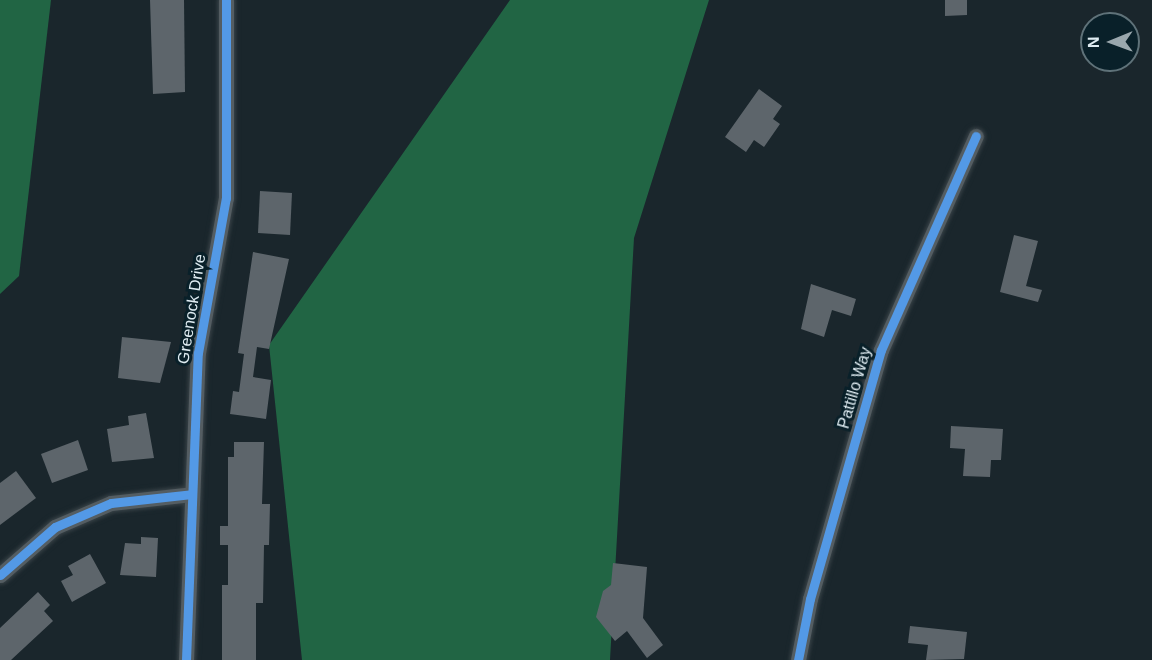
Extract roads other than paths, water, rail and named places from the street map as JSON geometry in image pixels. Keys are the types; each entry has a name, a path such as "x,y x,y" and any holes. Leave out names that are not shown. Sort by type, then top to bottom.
{"street":[{"name":"Greenock Drive","path":"186,660 198,353 226,198 226,0"},
{"name":"Pattillo Way","path":"798,660 810,599 881,350 976,136"},
{"path":"0,575 55,527 111,503 192,494"}]}
